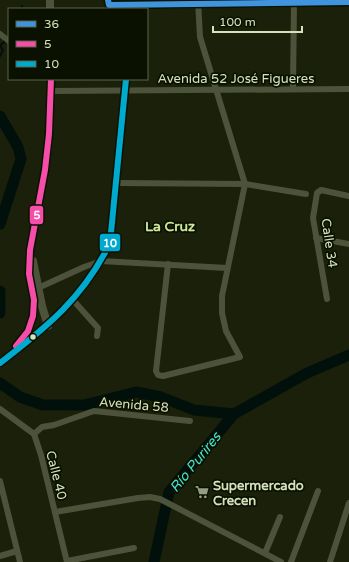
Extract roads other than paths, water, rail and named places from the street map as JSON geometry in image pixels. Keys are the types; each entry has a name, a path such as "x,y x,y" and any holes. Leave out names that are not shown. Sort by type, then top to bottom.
{"main road":[{"path":"131,7 198,2 294,1"},
{"path":"0,363 23,339 32,322 34,300 29,274 30,250 45,170 49,134 51,80"},
{"path":"0,363 48,326 73,300 101,261 110,243 126,80"},
{"path":"30,250 48,326"}],"street":[{"path":"293,88 294,1 349,2"},
{"path":"168,264 156,371 158,375 163,376 240,357 226,331 222,313 222,296 245,184 200,37 198,2"},
{"path":"108,3 131,7"},
{"name":"Avenida 52 José Figueres","path":"51,90 349,89"},
{"path":"117,183 245,184 306,194"},
{"name":"Calle 34","path":"327,298 313,218 314,205 318,191 349,196"},
{"path":"316,238 349,244"},
{"path":"38,288 101,261 227,268"},
{"path":"73,300 98,328 98,336"},
{"path":"0,409 34,434"},
{"name":"Avenida 58","path":"34,434 42,427 54,425 84,413 94,411 190,421"},
{"name":"Calle 40","path":"34,434 41,455 67,562"},
{"path":"0,480 20,562"},
{"path":"291,562 318,491"},
{"path":"55,512 138,498 150,497 160,499 281,562"},
{"path":"330,562 349,502"},
{"path":"265,553 280,517"},
{"path":"67,562 134,548"},
{"path":"0,556 17,551"}],"waterway":[{"path":"0,56 3,50 0,46 6,40"},
{"path":"0,116 18,147 21,159 0,224"},
{"path":"0,291 0,313"},
{"name":"Río Purires","path":"154,562 169,492 234,414 307,373 349,355"},
{"path":"0,383 20,397 43,405 84,405 136,392 161,397 194,410 234,414"}],"place":[{"name":"Supermercado Crecen","path":"202,492"}],"district":[{"name":"La Cruz","path":"170,226"}]}
